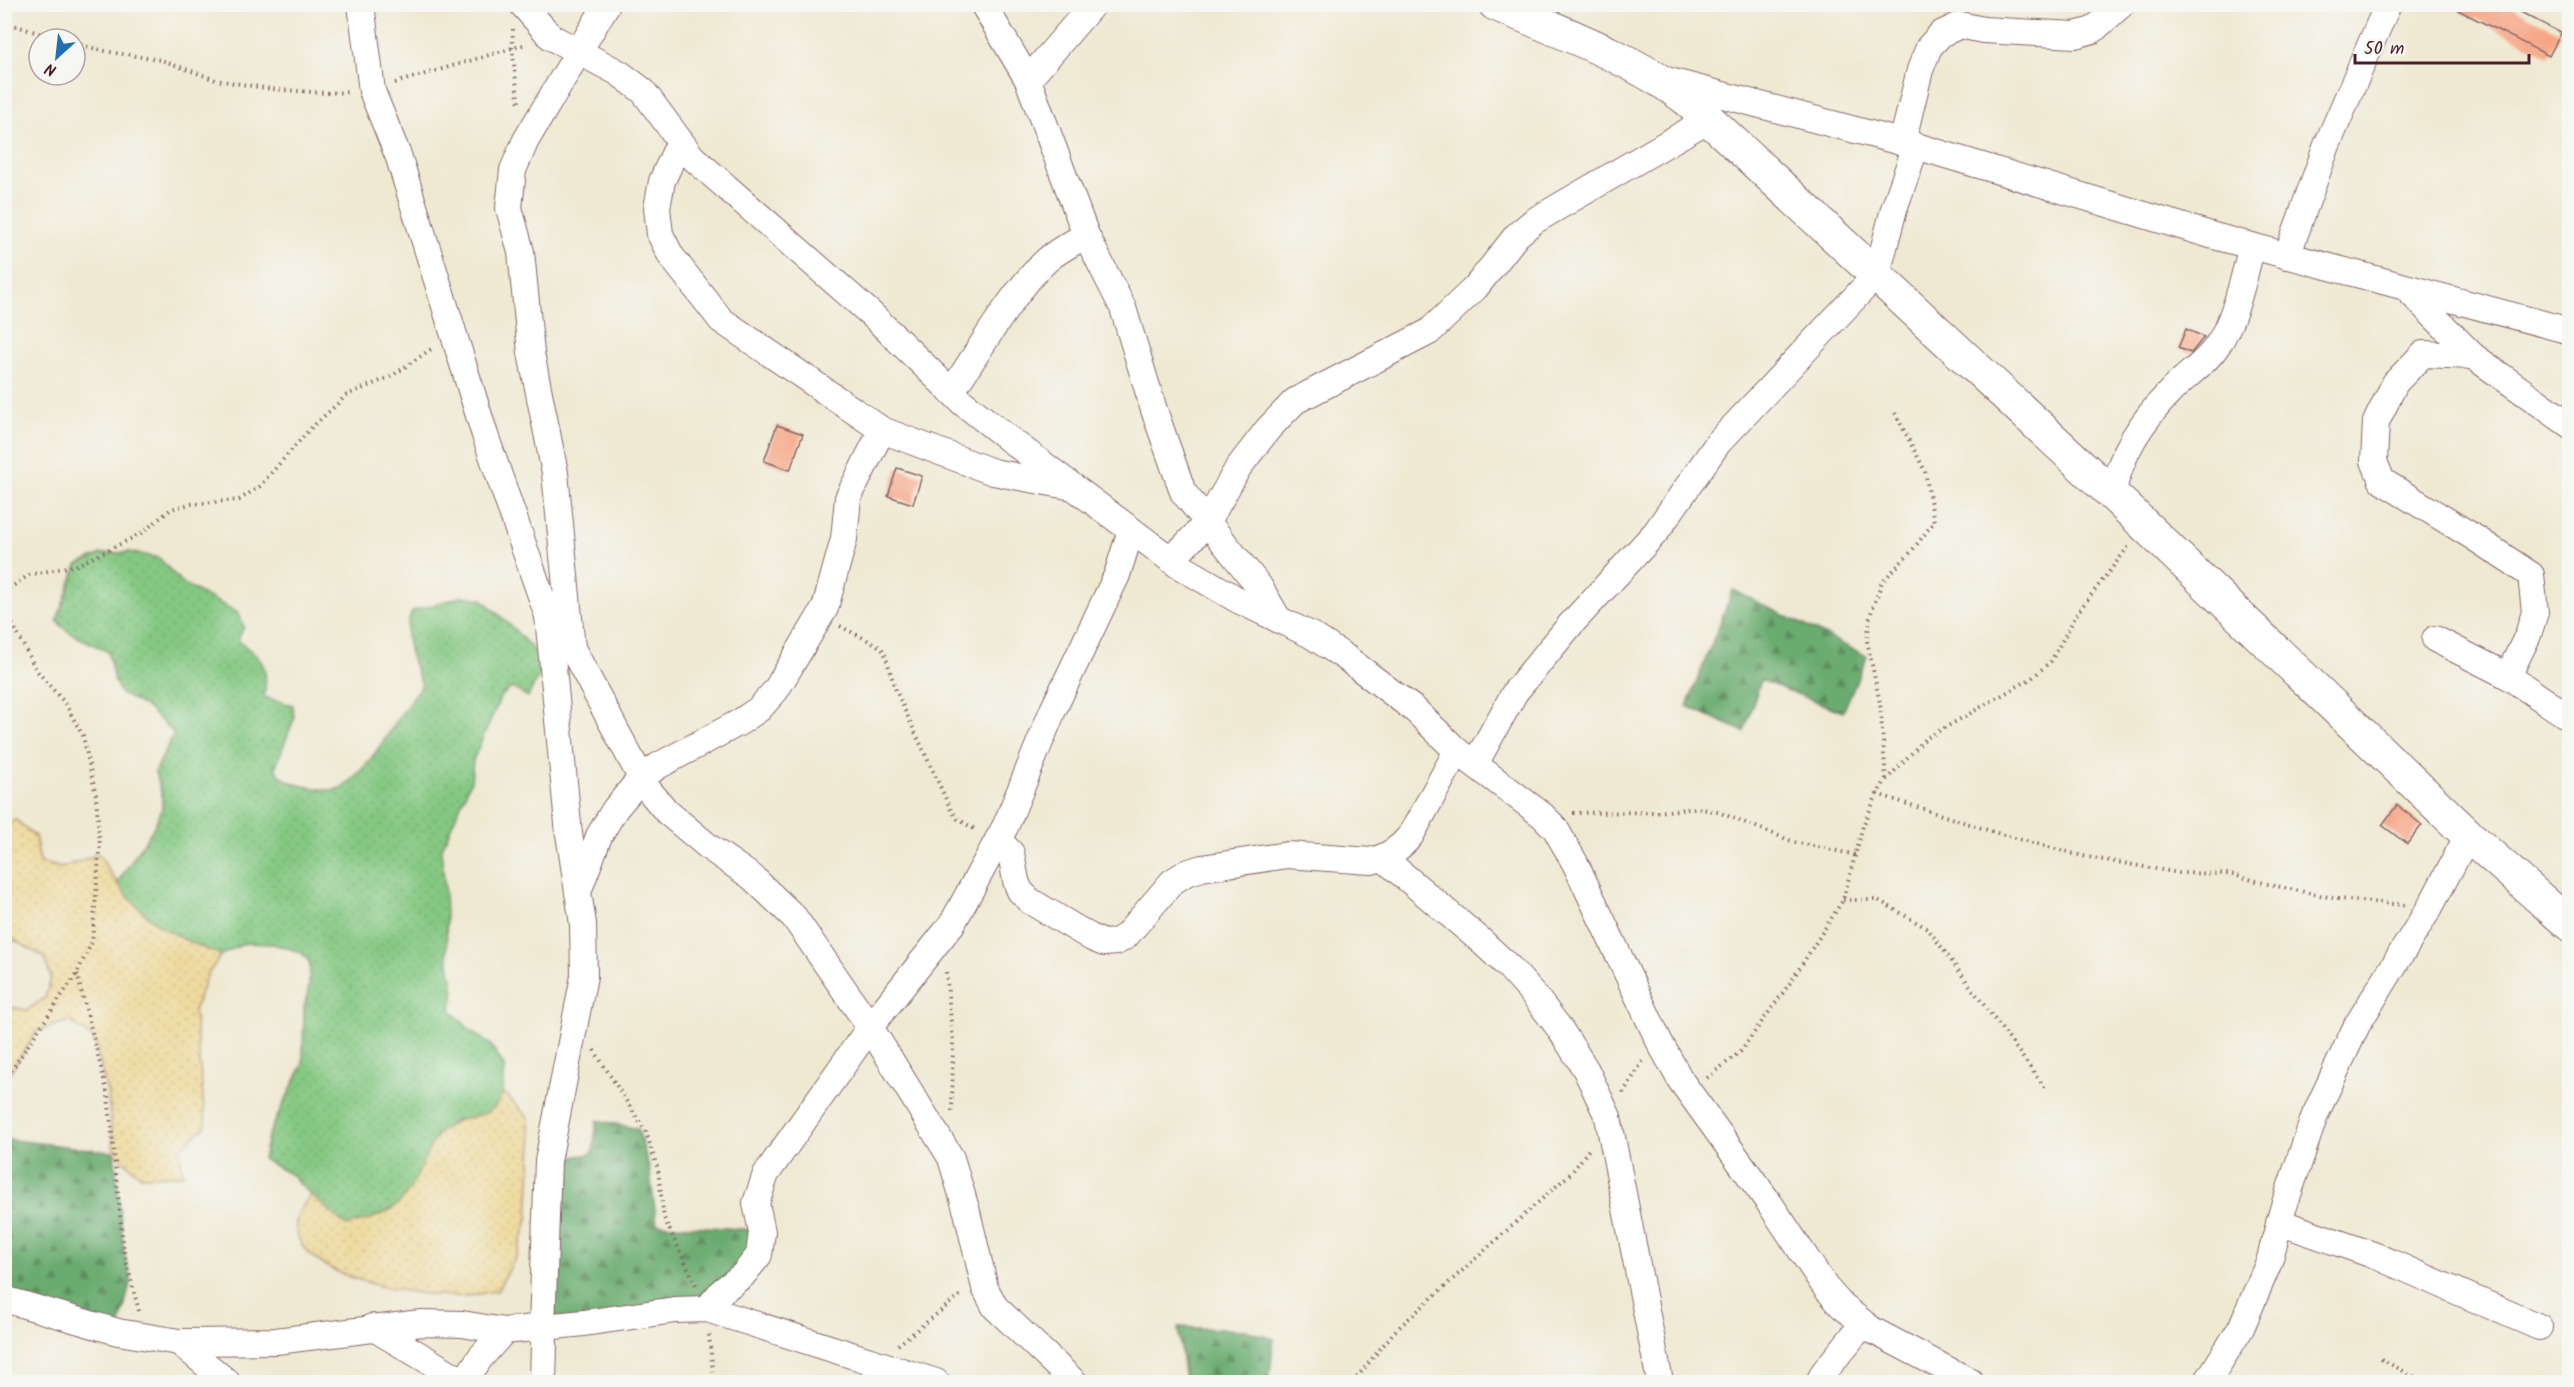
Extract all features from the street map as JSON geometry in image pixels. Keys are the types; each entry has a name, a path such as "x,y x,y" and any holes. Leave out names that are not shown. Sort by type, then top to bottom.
{"street":[{"path":"361,4 372,91 399,158 485,435 548,616 569,834 583,924 584,976 548,1161 542,1327 543,1383"},
{"path":"572,648 555,473 531,353 521,252 509,208 513,170 525,140 607,4"},
{"path":"983,4 1028,80 1086,235 1123,308 1154,410 1183,492 1259,586 1279,620"},
{"path":"1028,80 1093,4"},
{"path":"1495,4 1587,44 1682,95 2145,525 2468,835 2570,925"},
{"path":"998,840 1011,853 1016,881 1020,891 1030,901 1104,943 1116,942 1126,936 1172,882 1186,873 1202,868 1287,855 1371,861 1383,858 1402,846 1515,692 1571,624 1656,532 1718,443 1877,274 1909,144 1920,70 1929,47 1941,34 1960,25 1995,31 2075,35 2094,30 2122,4"},
{"path":"2287,256 2327,145 2388,4"},
{"path":"517,15 551,37 619,73 643,91 692,157 870,313 952,391 1009,439 1168,557 1238,600 1311,635 1345,657 1415,710 1466,757 1542,814 1555,828 1575,863 1660,1043 1681,1082 1826,1288 1863,1324 1971,1383"},
{"path":"1648,75 1909,144 2287,256 2570,331"},
{"path":"1168,557 1182,549 1207,523 1238,468 1268,429 1295,401 1429,332 1476,287 1517,235 1534,221 1709,119"},
{"path":"680,141 662,181 657,208 660,234 671,256 721,320 882,430 993,472 1074,487"},
{"path":"952,391 1022,288 1038,269 1049,258 1086,235"},
{"path":"2112,494 2119,464 2145,421 2171,390 2204,363 2226,332 2253,246"},
{"path":"2405,287 2473,356 2570,425"},
{"path":"2473,356 2423,354 2395,383 2376,422 2374,461 2382,481 2531,575 2535,612 2528,635 2508,676"},
{"path":"578,892 599,836 615,809 641,778 658,766 740,722 759,709 776,690 821,616 838,568 844,539 848,498 882,430"},
{"path":"707,1309 722,1291 743,1275 759,1256 762,1232 756,1203 766,1173 870,1027 952,924 998,840 1053,710 1117,575 1131,530"},
{"path":"548,616 572,648 641,778 668,812 710,848 752,877 794,917 870,1027 951,1158 967,1212 982,1278 995,1307 1074,1383"},
{"path":"2435,639 2508,676 2570,718"},
{"path":"2207,1383 2241,1328 2269,1262 2279,1222 2315,1115 2357,1025 2430,907 2468,835"},
{"path":"1383,858 1487,947 1534,995 1581,1062 1608,1117 1660,1383"},
{"path":"2279,1222 2376,1256 2539,1327"},
{"path":"4,1299 118,1332 178,1342 276,1341 421,1323 462,1324 504,1331 675,1310 707,1309 936,1383"},
{"path":"1819,1383 1824,1371 1863,1324"},
{"path":"372,1328 464,1383 480,1358 504,1331"},
{"path":"178,1342 226,1383"}],"path":[{"path":"517,15 512,48 525,140"},
{"path":"4,22 27,29"},
{"path":"87,47 160,60 216,80 325,93 372,91 551,37"},
{"path":"4,592 29,575 77,565 102,554 142,533 171,509 190,504 239,500 260,486 309,430 347,395 392,376 430,351 452,331"},
{"path":"1886,780 1880,704 1867,641 1870,616 1882,582 1911,552 1934,522 1925,471 1895,413"},
{"path":"1690,1092 1740,1052 1790,983 1843,900 1863,826 1876,794 1886,780 1925,739 2032,678 2050,661 2078,612 2145,525"},
{"path":"4,608 38,671 65,703 83,736 96,796 100,846 92,942 77,973 4,1081"},
{"path":"821,616 877,645 884,651 896,691 951,810 958,819 998,840"},
{"path":"1876,794 2000,834 2082,856 2179,873 2229,874 2338,898 2430,907"},
{"path":"1542,814 1658,812 1697,808 1718,812 1794,842 1856,855"},
{"path":"1843,900 1878,900 1928,929 2046,1089"},
{"path":"946,967 953,1041 951,1158"},
{"path":"77,973 108,1095 124,1252 145,1336"},
{"path":"576,1022 646,1132 658,1170 664,1218 707,1309 714,1383"},
{"path":"1353,1383 1394,1332 1572,1172 1599,1135 1642,1061 1660,1043"},
{"path":"876,1364 982,1278"},
{"path":"2381,1359 2424,1383"}],"green space":[{"path":"130,552 159,558 183,584 237,612 244,627 238,640 254,653 265,670 264,697 293,705 294,719 275,768 289,782 299,785 331,790 349,782 371,758 422,685 407,638 409,619 413,611 463,596 482,599 542,659 540,673 528,697 512,688 501,696 473,760 471,781 441,850 447,952 454,991 451,1010 470,1030 491,1045 504,1066 503,1092 500,1101 486,1115 455,1120 436,1135 415,1182 401,1203 375,1218 346,1226 316,1201 292,1175 263,1159 268,1136 303,1064 304,1008 309,986 310,963 301,952 273,944 245,943 221,955 189,942 152,920 116,885 152,830 162,809 162,795 155,772 174,733 145,706 121,694 114,680 108,652 73,634 61,626 57,620 77,565 101,554"},
{"path":"1733,590 1867,656 1843,712 1761,680 1744,732 1687,706"},
{"path":"597,1120 638,1129 649,1167 657,1224 757,1230 755,1252 720,1295 546,1324 553,1161 593,1153"},
{"path":"5,1139 114,1152 124,1252 131,1280 118,1332 5,1299"},
{"path":"1178,1327 1245,1330 1274,1339 1269,1382 1185,1382"}],"sand":[{"path":"16,820 35,836 40,862 61,868 99,854 123,891 150,918 181,938 221,955 207,975 194,1010 206,1126 180,1149 183,1175 141,1176 114,1152 108,1095 94,1039 70,1021 37,1031 5,1081 5,1006 27,1010 45,998 51,978 44,957 5,935 5,823"},
{"path":"503,1092 528,1117 532,1141 528,1219 517,1255 497,1291 465,1296 445,1296 389,1288 331,1269 310,1254 298,1236 298,1214 311,1195 346,1226 388,1211 405,1197 438,1134 462,1119 478,1116 492,1109"}],"building":[{"path":"2446,4 2505,4 2561,33 2549,56"},
{"path":"2186,329 2204,337 2191,353 2178,348"},
{"path":"777,425 803,434 790,470 764,461"},
{"path":"897,468 922,476 913,504 888,496"},
{"path":"2397,805 2422,825 2407,844 2382,825"}]}
